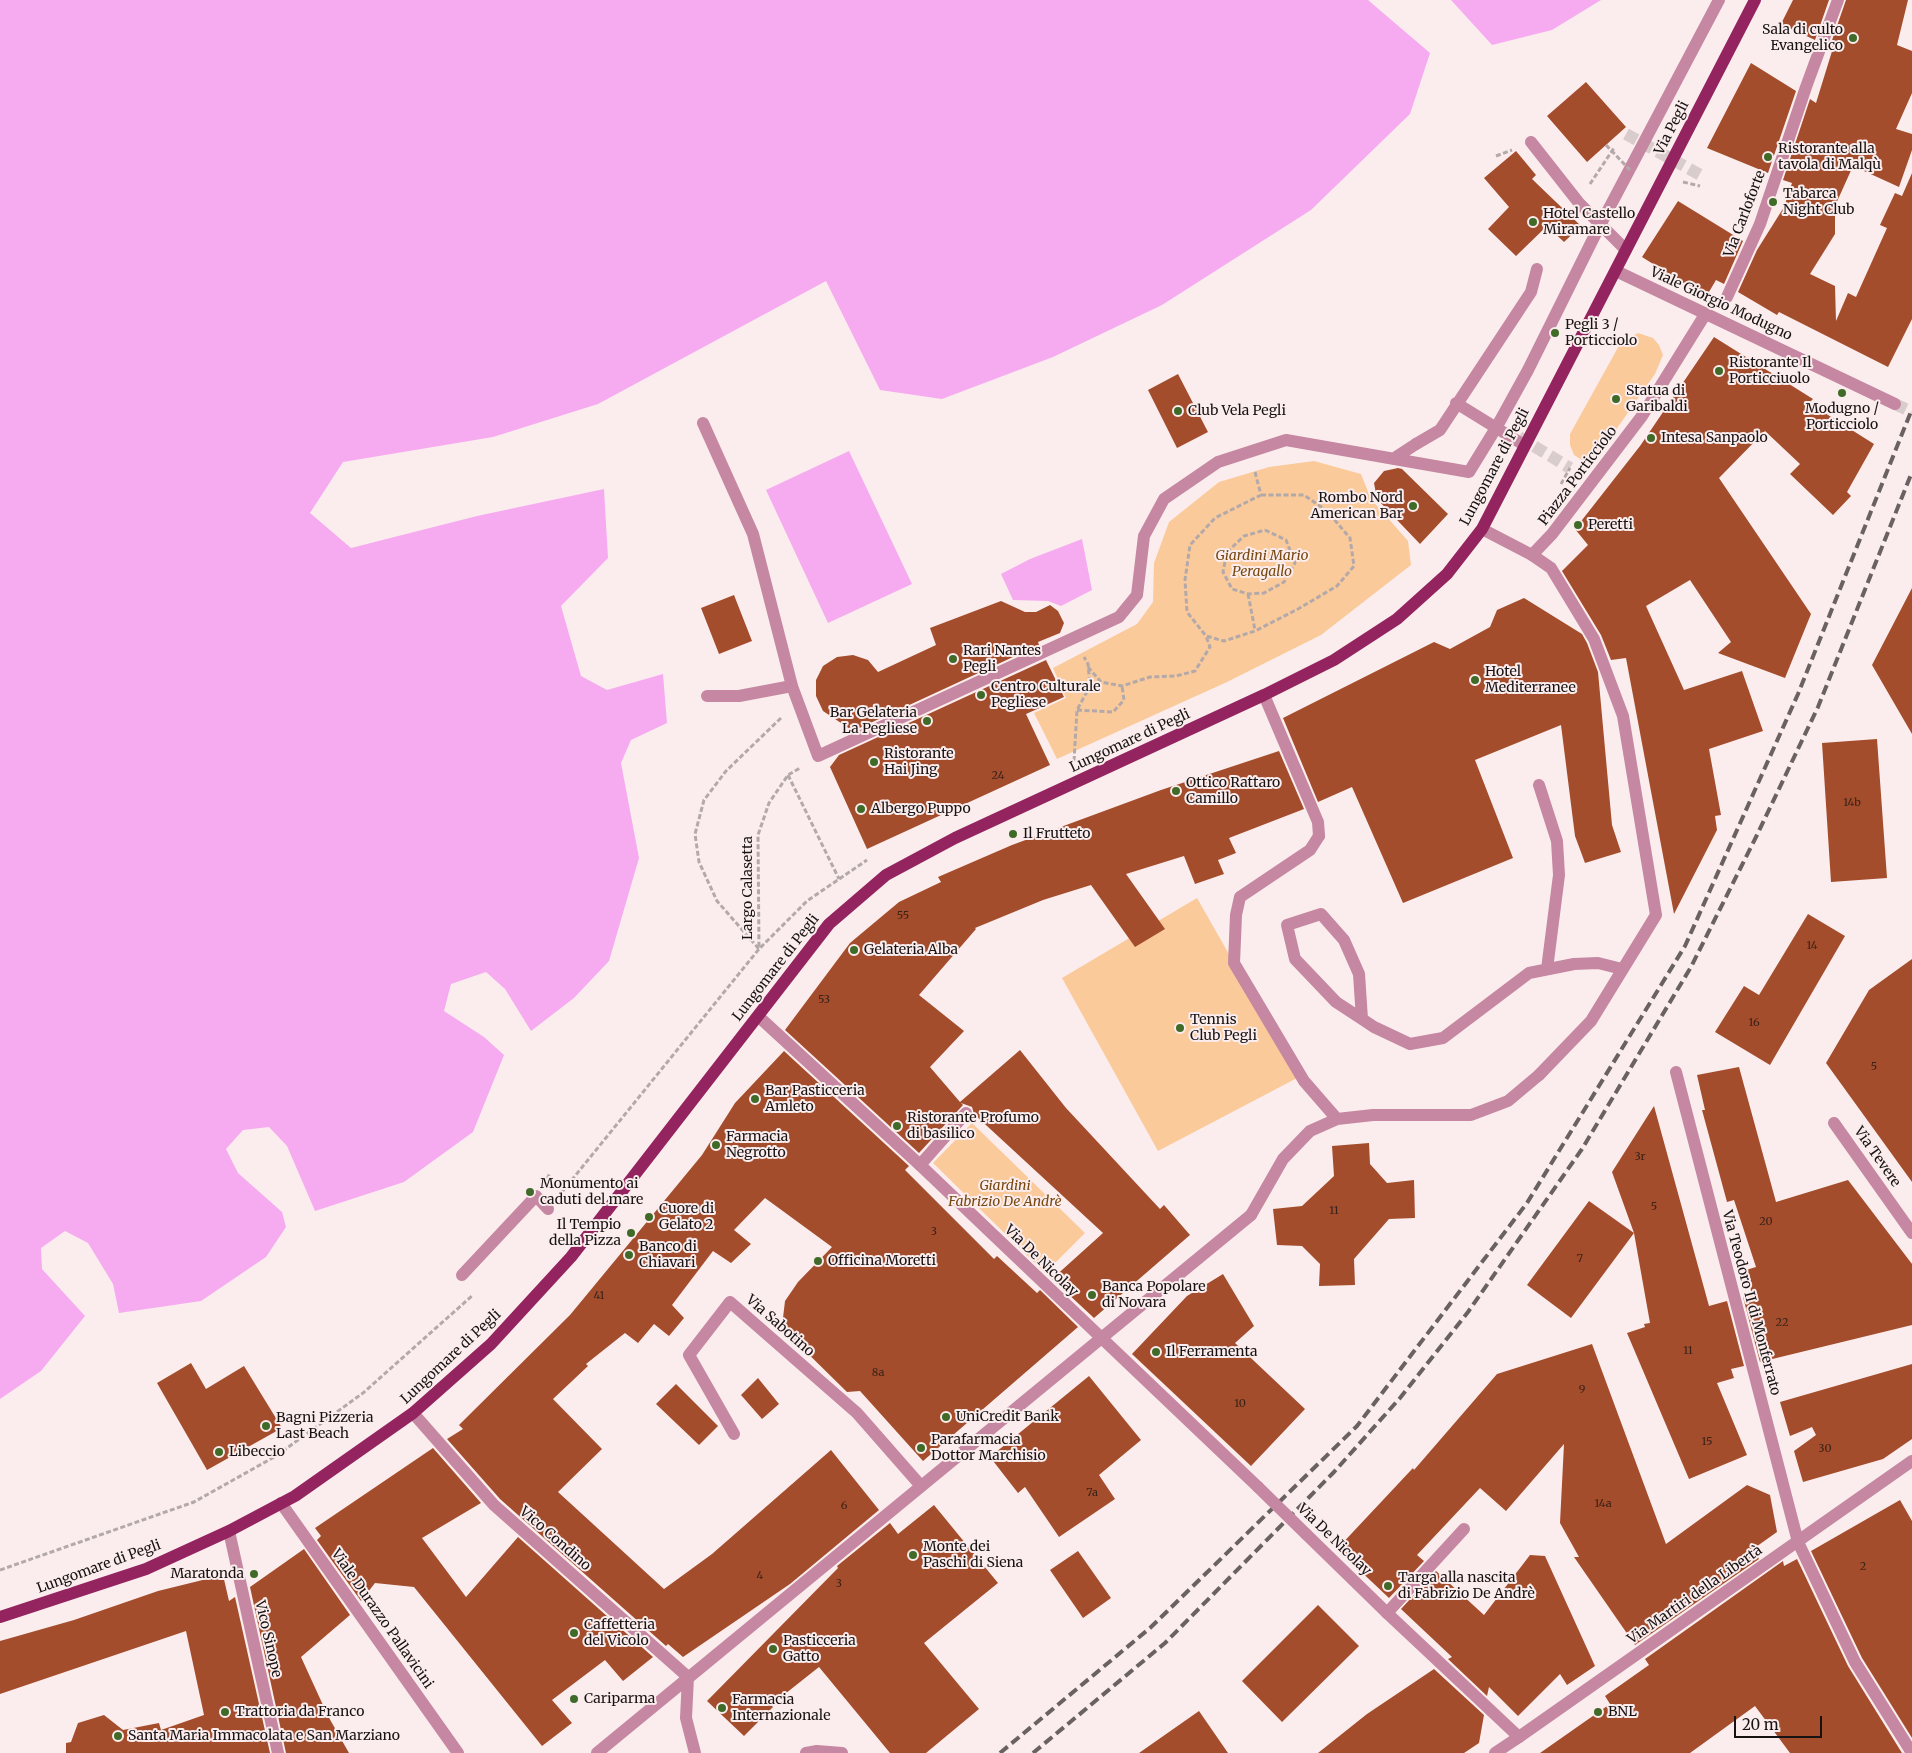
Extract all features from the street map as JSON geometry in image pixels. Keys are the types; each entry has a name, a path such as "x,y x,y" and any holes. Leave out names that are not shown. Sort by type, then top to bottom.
{"main road":[{"name":"Via Pegli","path":"1616,271 1755,0"},
{"name":"Lungomare di Pegli","path":"0,1617 146,1569 229,1531 282,1503 413,1413 491,1344 571,1256 829,924 886,876 955,838 1264,695 1334,660 1397,619 1447,574 1482,528 1616,271"}],"street":[{"path":"1496,428 1554,320 1600,225 1719,0"},
{"name":"Via Carloforte","path":"1727,297 1760,224 1806,87 1838,0"},
{"path":"1531,142 1579,203 1626,250"},
{"path":"1393,459 1440,430 1532,292 1537,269"},
{"name":"Viale Giorgio Modugno","path":"1616,271 1894,404"},
{"name":"Piazza Porticciolo","path":"1532,556 1552,534 1642,416 1706,313"},
{"path":"1456,404 1524,446"},
{"path":"702,423 753,534 792,686 818,756"},
{"name":"Lungomare di Pegli","path":"818,756 1073,636 1118,617 1137,595 1144,536 1164,499 1218,462 1286,440 1469,472 1496,428"},
{"path":"597,1753 1252,1215 1283,1159 1310,1132 1337,1118 1373,1115 1471,1115 1508,1101 1539,1075 1591,1021 1656,915 1623,716 1594,640 1551,568 1482,528"},
{"path":"708,696 739,696 792,686"},
{"path":"1264,695 1318,822 1319,836 1310,850 1240,897 1236,915 1234,964 1304,1081 1337,1118"},
{"path":"1539,785 1557,841 1560,875 1547,969"},
{"path":"1362,1019 1359,974 1344,940 1321,914 1288,925 1295,959 1336,1002 1362,1019 1410,1044 1443,1038 1529,973 1574,964 1590,963 1622,969"},
{"name":"Via De Nicolay","path":"758,1016 920,1165 1306,1534 1386,1613 1519,1736"},
{"name":"Via Teodoro II di Monferrato","path":"1676,1072 1798,1542 1855,1662 1912,1753"},
{"path":"920,1165 966,1113"},
{"name":"Via Tevere","path":"1834,1123 1912,1233"},
{"path":"462,1276 536,1196 548,1209"},
{"name":"Via Sabotino","path":"734,1434 689,1355 730,1302 856,1413 921,1486"},
{"name":"Vico Condino","path":"413,1413 494,1506 688,1677"},
{"name":"Via Martiri della Libertà","path":"1495,1753 1912,1461"},
{"name":"Viale Durazzo Pallavicini","path":"282,1503 458,1753"},
{"path":"1386,1613 1464,1529"},
{"name":"Vico Sinope","path":"229,1531 278,1753"},
{"path":"688,1677 686,1718 695,1753"},
{"path":"806,1753 817,1751 842,1753"}],"path":[{"path":"1606,145 1630,170"},
{"path":"1073,636 1088,667 1101,682 1122,686 1150,677 1176,676 1195,671 1210,647 1206,636 1187,612 1185,580 1190,545 1215,518 1261,496 1304,495 1327,511 1350,538 1354,566 1337,586 1298,610 1255,630 1224,641 1206,636"},
{"path":"1265,530 1286,540 1295,563 1284,582 1264,593 1248,594 1232,589 1222,572 1227,552 1244,536 1265,530"},
{"path":"1248,594 1255,630"},
{"path":"1074,760 1077,710 1090,686 1088,667"},
{"path":"1077,710 1113,712 1124,700 1122,686"},
{"path":"799,707 778,720 726,771 704,800 695,834 699,862 717,901 759,950 807,901 867,860"},
{"name":"Largo Calasetta","path":"755,953 759,950 758,835 768,804 788,775 818,756"},
{"path":"788,775 839,879"},
{"name":"Lungomare di Pegli","path":"548,1209 755,953"},
{"name":"Lungomare di Pegli","path":"0,1570 194,1502 276,1456 363,1393 480,1289"}],"green space":[{"path":"1638,333 1653,338 1659,345 1663,355 1655,374 1599,454 1592,459 1582,460 1574,455 1570,445 1570,434 1621,342"},
{"name":"Giardini Mario Peragallo","path":"1314,461 1361,474 1371,499 1408,541 1411,565 1321,635 1227,682 1057,759 1034,713 1066,698 1053,668 1137,624 1153,602 1154,563 1169,522 1219,482 1269,467"},
{"name":"Tennis Club Pegli","path":"1197,898 1299,1077 1158,1151 1062,978"},
{"name":"Giardini Fabrizio De Andrè","path":"972,1123 1085,1233 1045,1273 933,1163"}],"shaded area":[{"path":"0,0 1368,0 1430,53 1410,114 1311,210 1162,305 1053,357 942,399 880,390 826,281 598,404 493,437 343,462 310,513 351,548 477,516 604,489 608,558 561,606 581,676 607,690 663,674 667,723 631,740 621,763 639,858 609,961 574,998 531,1031 505,989 486,972 451,984 444,1011 484,1037 504,1055 473,1132 404,1182 315,1211 287,1146 269,1127 243,1130 226,1149 238,1173 282,1212 286,1227 266,1257 201,1301 119,1313 113,1284 88,1243 65,1231 41,1248 42,1269 85,1316 41,1371 0,1399"},
{"path":"1451,0 1601,0 1552,30 1492,45"},
{"path":"849,451 912,584 828,623 766,490"},
{"path":"1082,539 1092,590 1061,606 1048,601 1013,600 1001,574 1030,559"}],"building":[{"path":"1793,0 1829,0 1815,40 1781,24"},
{"path":"1846,0 1908,0 1897,45 1912,51 1912,93 1896,129 1912,134 1912,150 1899,187 1853,166 1835,206 1835,234 1810,274 1835,286 1836,321 1848,293 1856,297 1887,228 1880,225 1895,193 1902,196 1912,173 1912,319 1888,367 1779,312 1777,315 1738,292 1757,250 1784,207 1792,183 1783,180 1810,99 1816,103 1833,48 1830,46"},
{"path":"1751,63 1796,91 1768,173 1707,148"},
{"path":"1586,82 1626,127 1587,162 1547,116"},
{"path":"1516,151 1536,175 1532,179 1581,226 1564,242 1547,226 1516,256 1488,229 1509,207 1484,178"},
{"path":"1678,201 1743,241 1724,284 1716,280 1706,297 1642,257"},
{"path":"1714,337 1813,399 1809,403 1874,444 1847,492 1851,496 1833,515 1790,474 1800,464 1765,431 1719,478 1811,614 1785,678 1718,653 1731,642 1690,580 1646,606 1684,690 1742,671 1763,731 1709,749 1721,815 1715,816 1717,830 1674,914 1626,658 1611,660 1601,635 1562,571 1588,545 1575,529 1640,446"},
{"path":"1178,374 1208,432 1177,448 1148,390"},
{"name":"Rombo Nord American Bar","path":"1402,469 1448,514 1420,544 1377,499 1374,483 1384,471"},
{"path":"1912,588 1912,734 1872,665"},
{"path":"734,595 752,641 719,654 701,608"},
{"name":"Hotel Mediterranee","path":"1524,598 1582,634 1587,643 1598,672 1612,825 1621,852 1585,863 1575,836 1561,725 1475,760 1513,858 1403,903 1352,787 1318,802 1283,718 1434,642 1450,649 1490,627 1497,610"},
{"name":"Rari Nantes Pegli","path":"1001,601 1025,612 1036,612 1050,605 1058,611 1064,623 1060,633 1038,642 1039,645 853,731 823,711 816,696 816,680 823,666 837,657 853,655 868,660 878,672 936,645 930,628"},
{"path":"1046,660 1064,697 1026,714 1050,765 867,849 830,767 839,755"},
{"path":"1877,739 1887,878 1831,882 1822,743"},
{"path":"1279,751 1304,809 1229,838 1236,853 1218,860 1224,874 1195,884 1184,856 1126,874 1165,929 1135,947 1091,885 1043,900 975,928 919,995 964,1031 930,1067 960,1102 1020,1050 1066,1108 1160,1209 1164,1205 1190,1235 1094,1318 1052,1279 1103,1233 974,1114 972,1107 961,1103 963,1105 919,1153 785,1030 850,943 899,902 941,882 938,877 1012,845 1161,790"},
{"path":"1808,914 1845,936 1770,1065 1715,1032 1744,986 1759,995"},
{"path":"1912,959 1912,1182 1826,1063 1869,990"},
{"path":"784,1051 909,1166 905,1170 994,1259 997,1256 1037,1293 1040,1290 1078,1327 923,1461 860,1391 847,1392 790,1336 783,1318 785,1301 798,1282 832,1247 765,1198 734,1230 751,1244 731,1263 713,1251 672,1305 684,1318 669,1336 654,1324 638,1343 625,1333 586,1364 588,1366 553,1399 602,1449 558,1492 664,1589 712,1554 831,1450 879,1510 790,1584 683,1657 668,1644 666,1646 500,1499 447,1439 463,1429 459,1425 570,1315 702,1155 735,1103"},
{"path":"1739,1067 1776,1202 1848,1180 1912,1264 1912,1325 1760,1362 1743,1297 1752,1295 1746,1270 1756,1267 1734,1200 1727,1202 1702,1110 1705,1110 1697,1075"},
{"path":"1654,1106 1709,1306 1727,1301 1744,1366 1731,1369 1734,1378 1717,1383 1747,1455 1689,1479 1627,1333 1645,1327 1644,1324 1650,1323 1634,1233 1612,1172"},
{"path":"1369,1143 1370,1164 1387,1183 1414,1180 1415,1218 1389,1219 1354,1259 1355,1285 1319,1286 1320,1264 1302,1246 1277,1245 1273,1209 1302,1206 1334,1176 1332,1146"},
{"path":"1589,1201 1634,1233 1571,1318 1527,1285"},
{"path":"1223,1274 1254,1326 1235,1343 1305,1409 1251,1466 1132,1354 1187,1296"},
{"path":"1592,1344 1666,1544 1747,1485 1770,1495 1777,1532 1753,1549 1759,1559 1635,1645 1574,1557 1579,1557 1560,1523 1564,1444 1506,1511 1480,1488 1417,1555 1424,1561 1389,1598 1337,1549 1413,1468 1414,1470 1497,1374"},
{"path":"191,1363 206,1389 244,1366 282,1428 207,1470 157,1383"},
{"path":"1912,1364 1912,1439 1883,1459 1803,1482 1794,1451 1816,1435 1812,1427 1790,1436 1780,1402"},
{"path":"1089,1376 1141,1440 1099,1475 1115,1499 1059,1537 1025,1487 1018,1493 990,1457"},
{"path":"758,1378 779,1404 762,1419 741,1395"},
{"path":"676,1384 718,1426 699,1445 656,1404"},
{"path":"433,1448 481,1503 422,1538 466,1597 518,1537 653,1657 623,1681 605,1660 552,1700 572,1723 542,1746 414,1587 375,1583 361,1601 317,1540 321,1536 315,1528"},
{"path":"1900,1500 1912,1521 1912,1738 1862,1658 1811,1551"},
{"path":"934,1505 998,1583 924,1643 979,1709 926,1753 890,1753 819,1667 771,1705 773,1707 744,1736 707,1701 838,1568 837,1566 890,1523 898,1534"},
{"path":"304,1549 350,1615 301,1657 328,1716 349,1753 286,1753 250,1587"},
{"path":"1078,1551 1111,1598 1083,1618 1050,1570"},
{"path":"1530,1555 1545,1556 1595,1666 1567,1685 1560,1674 1518,1716 1489,1687 1487,1696 1448,1659 1452,1657 1401,1609 1436,1571 1484,1615"},
{"path":"1797,1559 1848,1666 1902,1753 1790,1753 1755,1706 1690,1753 1540,1753 1610,1704 1605,1696 1649,1665 1645,1659 1783,1561 1784,1566"},
{"path":"223,1575 229,1601 235,1597 270,1753 66,1753 66,1743 71,1742 78,1723 104,1715 123,1730 159,1723 161,1730 204,1715 186,1631 0,1694 0,1641 74,1620 158,1591"},
{"path":"1318,1605 1359,1646 1282,1722 1242,1681"},
{"path":"1434,1669 1484,1715 1479,1743 1464,1753 1318,1753 1367,1714"},
{"path":"1199,1711 1228,1753 1139,1753"}],"tunnel":[{"path":"1626,134 1704,177"},
{"path":"1895,404 1912,412"},
{"path":"1519,437 1570,468"}],"railway":[{"path":"1000,1753 1150,1628 1357,1426 1527,1203 1685,946 1798,694 1912,409"},
{"path":"1033,1753 1165,1643 1334,1472 1400,1398 1468,1312 1582,1149 1691,967 1757,835 1818,707 1912,472"}],"place":[{"name":"Sala di culto Evangelico","path":"1853,38"},
{"name":"Ristorante alla tavola di Malqù","path":"1768,157"},
{"name":"Tabarca Night Club","path":"1773,202"},
{"name":"Hotel Castello Miramare","path":"1533,222"},
{"name":"Pegli 3 / Porticciolo","path":"1555,333"},
{"name":"Ristorante Il Porticciuolo","path":"1719,371"},
{"name":"Modugno / Porticciolo","path":"1842,393"},
{"name":"Statua di Garibaldi","path":"1616,399"},
{"name":"Club Vela Pegli","path":"1178,411"},
{"name":"Intesa Sanpaolo","path":"1651,438"},
{"name":"Rombo Nord American Bar","path":"1413,506"},
{"name":"Peretti","path":"1578,525"},
{"name":"Rari Nantes Pegli","path":"953,659"},
{"name":"Hotel Mediterranee","path":"1475,680"},
{"name":"Centro Culturale Pegliese","path":"981,695"},
{"name":"Bar Gelateria La Pegliese","path":"927,721"},
{"name":"Ristorante Hai Jing","path":"874,762"},
{"name":"Ottico Rattaro Camillo","path":"1176,791"},
{"name":"Albergo Puppo","path":"861,809"},
{"name":"Il Frutteto","path":"1013,834"},
{"name":"Gelateria Alba","path":"854,950"},
{"name":"Tennis Club Pegli","path":"1180,1028"},
{"name":"Bar Pasticceria Amleto","path":"755,1099"},
{"name":"Ristorante Profumo di basilico","path":"897,1126"},
{"name":"Farmacia Negrotto","path":"716,1145"},
{"name":"Monumento ai caduti del mare","path":"530,1192"},
{"name":"Cuore di Gelato 2","path":"649,1217"},
{"name":"Il Tempio della Pizza","path":"631,1233"},
{"name":"Banco di Chiavari","path":"629,1255"},
{"name":"Officina Moretti","path":"818,1261"},
{"name":"Banca Popolare di Novara","path":"1092,1295"},
{"name":"Il Ferramenta","path":"1156,1352"},
{"name":"UniCredit Bank","path":"946,1417"},
{"name":"Bagni Pizzeria Last Beach","path":"266,1426"},
{"name":"Parafarmacia Dottor Marchisio","path":"921,1448"},
{"name":"Libeccio","path":"219,1452"},
{"name":"Monte dei Paschi di Siena","path":"913,1555"},
{"name":"Maratonda","path":"254,1574"},
{"name":"Targa alla nascita di Fabrizio De Andrè","path":"1388,1586"},
{"name":"Caffetteria del Vicolo","path":"574,1633"},
{"name":"Pasticceria Gatto","path":"773,1649"},
{"name":"Cariparma","path":"574,1699"},
{"name":"Farmacia Internazionale","path":"722,1708"},
{"name":"Trattoria da Franco","path":"225,1712"},
{"name":"BNL","path":"1598,1712"},
{"name":"Santa Maria Immacolata e San Marziano","path":"118,1736"}]}
